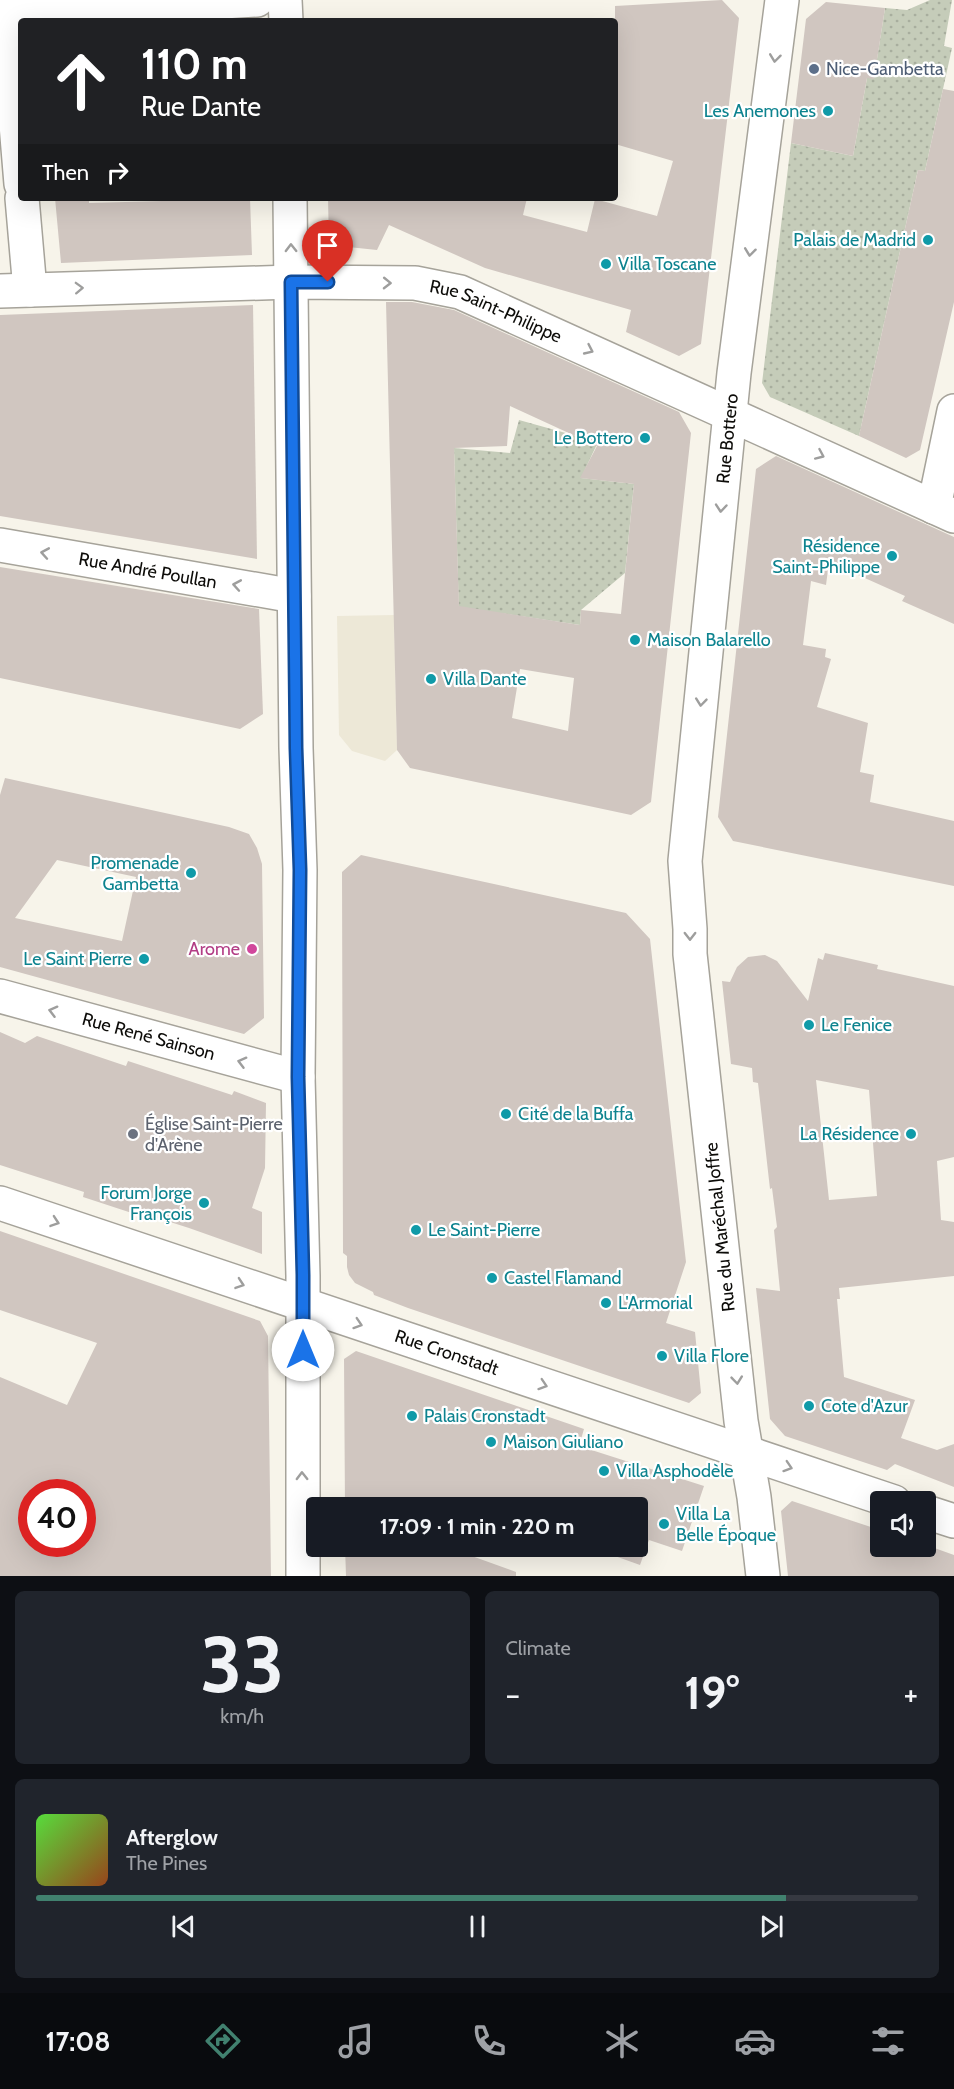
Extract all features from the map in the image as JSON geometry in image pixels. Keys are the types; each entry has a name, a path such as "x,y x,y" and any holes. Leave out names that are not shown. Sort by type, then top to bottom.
{"street":[{"path":"18,154 4,16 257,0"},
{"path":"285,0 286,18"},
{"name":"Rue Bottero","path":"687,877 685,861 688,825 730,415 782,0"},
{"path":"15,290 22,201"},
{"path":"290,201 294,596 300,870 298,1077 303,1305 303,1576"},
{"name":"Rue Saint-Philippe","path":"15,290 291,282 415,283 460,292 944,511"},
{"path":"944,511 954,411"},
{"name":"Rue André Poullan","path":"0,545 294,596"},
{"name":"Rue du Maréchal Joffre","path":"687,877 690,954 746,1453 754,1497 763,1576"},
{"name":"Rue René Sainson","path":"0,996 298,1077"},
{"name":"Rue Cronstadt","path":"0,1203 870,1494"},
{"path":"936,1515 954,1521"}],"shaded area":[{"path":"394,615 397,750 385,761 352,751 339,735 337,616"}],"green space":[{"path":"930,0 952,0 944,46 952,48 925,171 918,170 859,436 770,397 762,383 791,143 853,156 867,78 874,78 885,8 907,10"},
{"path":"519,420 598,442 581,478 634,484 625,573 581,610 580,625 500,613 459,614 454,448 510,453"}],"building":[{"path":"722,0 739,18 701,344 679,356 626,332 631,310 485,268 389,225 377,250 329,245 328,201 526,201 523,215 587,232 595,201 602,201 657,216 673,161 618,145 618,18 615,18 615,6"},
{"name":"Les Anemones","path":"826,2 885,8 874,79 867,78 853,156 791,143 806,19"},
{"path":"943,89 954,91 954,302 920,450 906,458 859,436 918,170 925,171"},
{"path":"55,201 89,201 89,203 250,201 252,255 61,263"},
{"path":"386,302 412,302 454,310 679,412 691,433 651,802 631,815 410,768 397,750","holes":["510,406 597,446 580,478 634,484 621,614 581,610 580,625 459,606 454,448 507,446","520,669 574,678 568,731 512,718"]},
{"path":"253,305 257,559 0,516 0,315"},
{"path":"776,456 954,537 954,624 902,601 905,596 829,562 826,585 811,581 803,645 826,649 825,657 831,659 817,707 868,723 860,772 874,775 870,802 954,821 954,886 733,841 718,817 756,469"},
{"path":"0,567 259,609 263,714 240,729 0,678"},
{"path":"5,778 229,827 249,834 262,864 264,1018 244,1034 0,967 0,795","holes":["57,860 136,877 122,941 15,918"]},
{"path":"361,855 626,913 650,939 686,1262 666,1323 695,1332 701,1393 689,1403 408,1308 374,1295 373,1292 355,1283 349,1275 347,1256 343,1253 342,872"},
{"path":"825,953 878,965 877,969 954,986 954,1157 937,1161 941,1220 954,1222 954,1276 839,1288 840,1299 837,1299 844,1377 915,1400 901,1438 937,1450 954,1444 954,1487 895,1464 887,1470 785,1436 770,1419 756,1288 780,1291 774,1230 777,1227 772,1188 770,1189 758,1083 753,1082 752,1068 731,1064 722,981 730,982 737,967 748,957 765,955 777,961 808,1001 818,958 823,960","holes":["816,1080 869,1090 877,1196 829,1200"]},
{"name":"Église Saint-Pierre d'Arène","path":"0,1032 25,1043 37,1036 126,1066 128,1061 232,1095 234,1091 266,1103 265,1168 252,1208 262,1212 262,1254 189,1228 145,1214 144,1217 83,1197 84,1192 0,1165"},
{"path":"0,1231 260,1321 268,1336 271,1576 0,1576 0,1377 67,1405 97,1343 0,1310"},
{"path":"356,1351 584,1429 579,1446 704,1486 682,1551 649,1540 648,1543 648,1497 345,1497 344,1359"},
{"path":"792,1501 870,1527 870,1557 936,1557 936,1549 954,1555 954,1576 788,1576 781,1511"},
{"path":"345,1557 474,1557 516,1572 516,1576 346,1576"},
{"path":"618,1557 643,1557 640,1565"}],"place":[{"name":"Nice-Gambetta","path":"814,69"},
{"name":"Les Anemones","path":"828,111"},
{"name":"Palais de Madrid","path":"928,240"},
{"name":"Villa Toscane","path":"606,264"},
{"name":"Le Bottero","path":"645,438"},
{"name":"Résidence Saint-Philippe","path":"892,556"},
{"name":"Maison Balarello","path":"635,640"},
{"name":"Villa Dante","path":"431,679"},
{"name":"Promenade Gambetta","path":"191,873"},
{"name":"Arome","path":"252,949"},
{"name":"Le Saint Pierre","path":"144,959"},
{"name":"Le Fenice","path":"809,1025"},
{"name":"Cité de la Buffa","path":"506,1114"},
{"name":"Église Saint-Pierre d'Arène","path":"133,1134"},
{"name":"La Résidence","path":"911,1134"},
{"name":"Forum Jorge François","path":"204,1203"},
{"name":"Le Saint-Pierre","path":"416,1230"},
{"name":"Castel Flamand","path":"492,1278"},
{"name":"L'Armorial","path":"606,1303"},
{"name":"Villa Flore","path":"662,1356"},
{"name":"Cote d'Azur","path":"809,1406"},
{"name":"Palais Cronstadt","path":"412,1416"},
{"name":"Maison Giuliano","path":"491,1442"},
{"name":"Villa Asphodèle","path":"604,1471"},
{"name":"Villa La Belle Époque","path":"664,1524"}],"route":[{"path":"303,1350 298,1077 300,870 296,748 291,282 328,282"}]}
